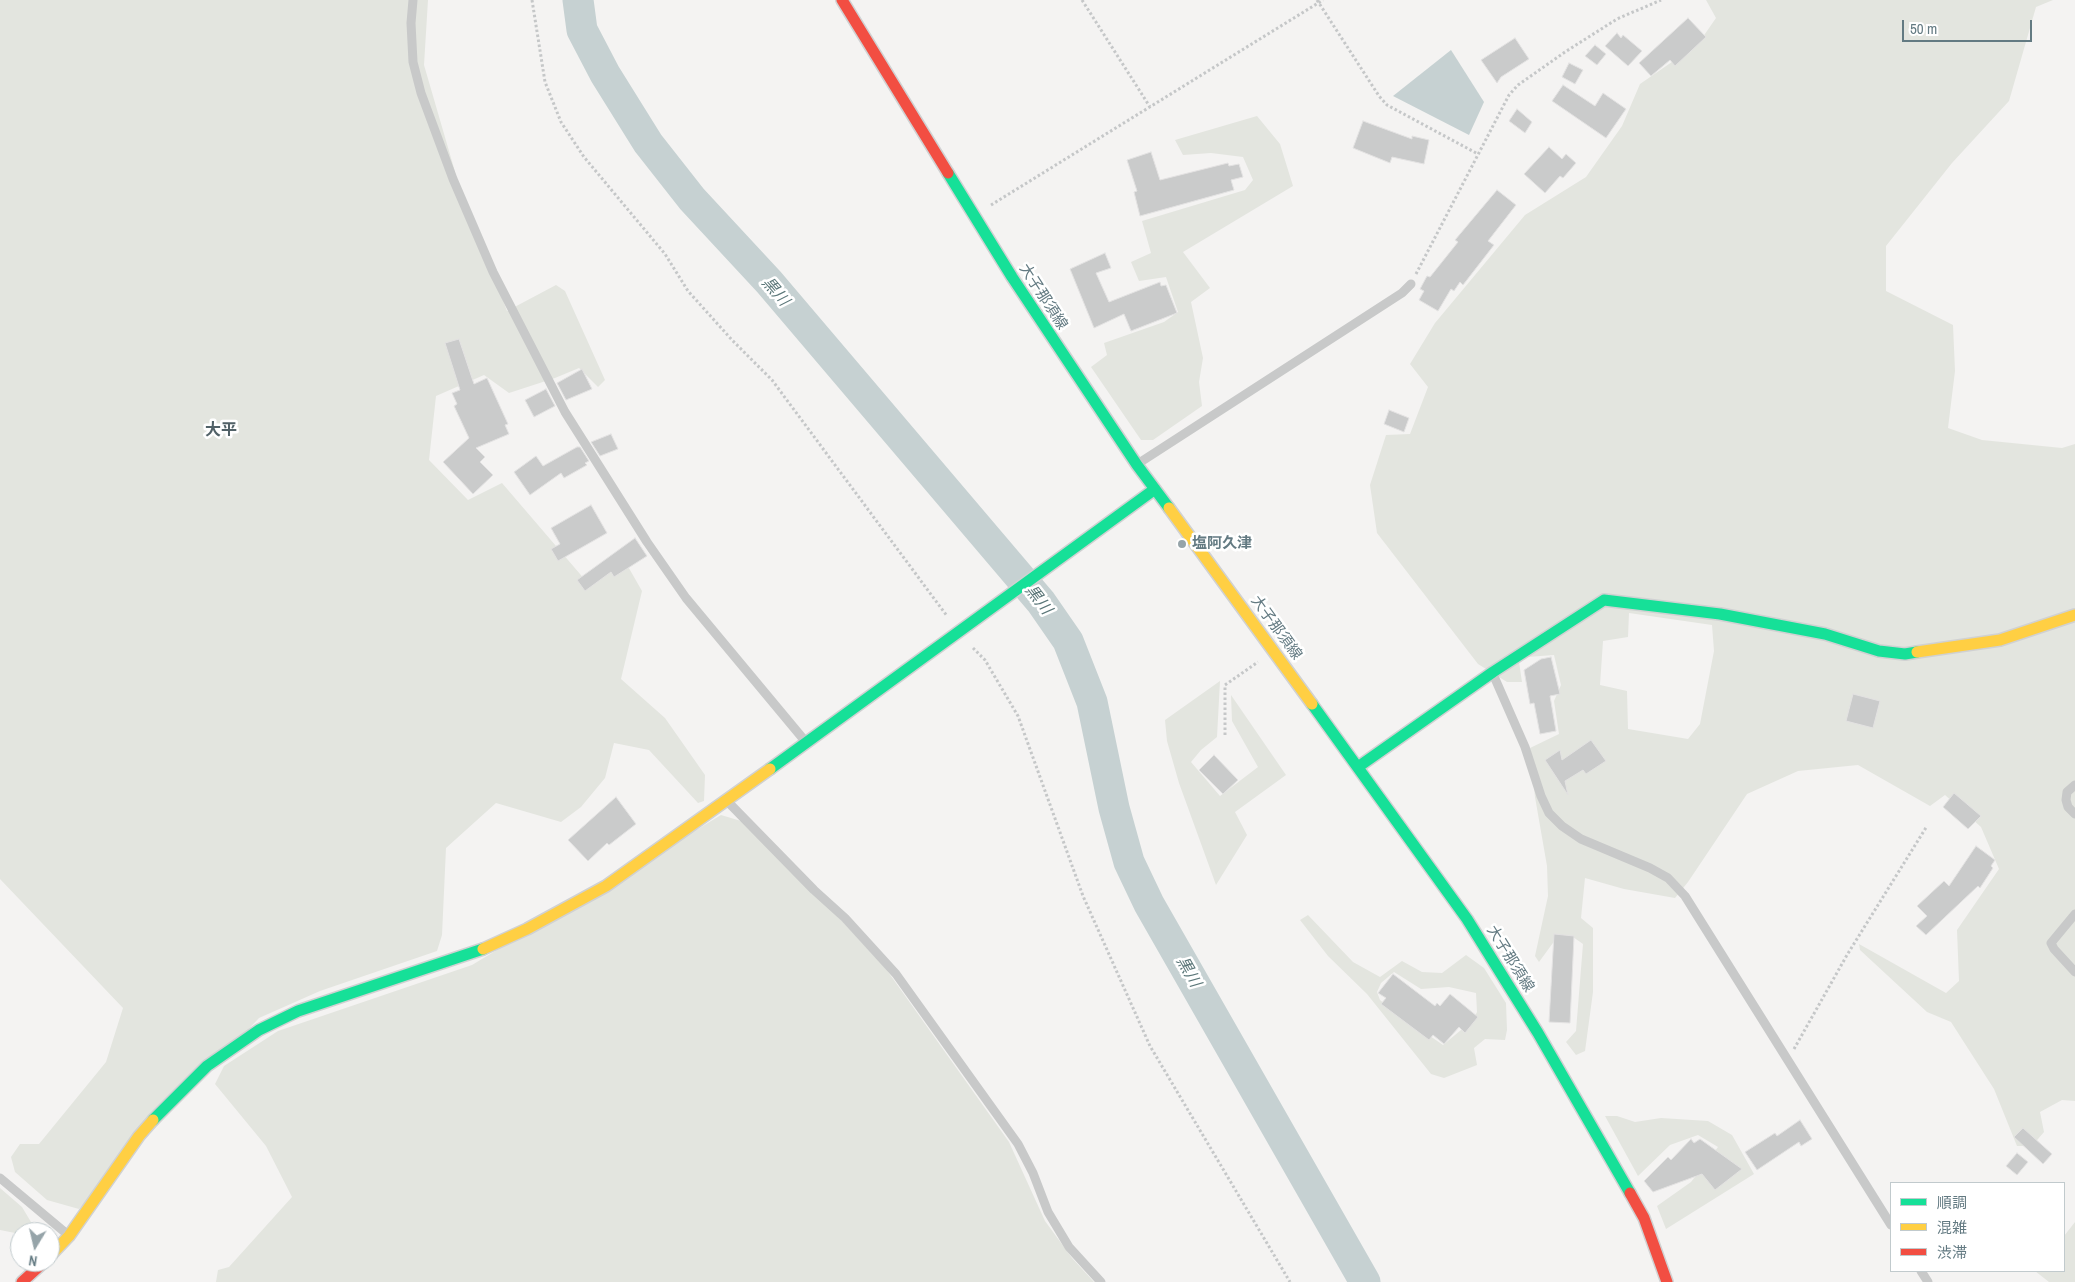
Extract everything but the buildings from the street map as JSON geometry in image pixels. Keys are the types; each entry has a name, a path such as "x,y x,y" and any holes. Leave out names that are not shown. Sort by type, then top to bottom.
{"street":[{"name":"大子那須線","path":"842,0 1017,286 1137,465 1467,919 1538,1033 1644,1218 1667,1282"},
{"path":"60,1245 69,1236 139,1136 165,1106 207,1066 259,1030 322,1002 389,982 457,958 527,929 606,886 727,801 1156,489"},
{"path":"1358,767 1493,672 1604,600 1626,600 1720,614 1825,634 1879,651 1905,654 2000,640 2075,615"},
{"path":"22,1282 33,1272"}],"lane":[{"path":"413,0 410,23 413,62 420,93 453,179 493,272 565,412 647,542 686,598 806,743"},
{"path":"1137,465 1402,293 1411,284"},
{"path":"1493,672 1525,747 1541,796 1550,812 1562,826 1581,839 1650,868 1668,878 1684,896 1890,1223"},
{"path":"2075,784 2067,792 2066,800 2068,807 2075,814"},
{"path":"727,801 814,890 845,918 896,974 1018,1144 1033,1172 1048,1212 1069,1248 1101,1282"},
{"path":"2075,914 2051,942 2054,949 2075,972"},
{"path":"0,1178 69,1236"}],"path":[{"path":"532,0 545,82 561,122 584,157 665,254 688,291 732,340 772,380 963,629 1018,716 1083,896 1150,1046 1290,1282"},
{"path":"1082,0 1150,107"},
{"path":"1411,284 1509,95 1518,85 1565,52 1617,20 1660,0"},
{"path":"974,215 1320,1 1378,96 1387,106 1478,154"},
{"path":"1225,735 1226,685 1274,651"},
{"path":"1788,1060 1847,955 1927,826"}],"shaded area":[{"path":"0,0 428,0 424,65 458,182 507,311 556,285 565,291 605,380 598,387 579,368 509,393 484,375 436,396 429,460 468,500 502,483 586,581 626,563 642,591 621,679 665,718 705,775 704,801 698,803 649,750 614,743 605,778 581,807 561,822 496,803 446,848 442,935 437,951 320,991 259,1018 79,1209 47,1200 15,1172 11,1157 20,1144 39,1144 106,1062 123,1008 0,879"},
{"path":"1706,0 2053,0 2036,7 2009,101 1952,163 1886,246 1886,291 1953,325 1955,371 1948,428 1982,440 2062,448 2075,444 2075,1101 2062,1100 2040,1112 2044,1132 2032,1146 2017,1146 1994,1089 1951,1022 1927,1012 1860,950 1859,944 1946,993 1959,981 1957,930 1999,869 1981,827 1945,795 1930,806 1858,765 1798,771 1747,794 1688,882 1675,898 1624,889 1585,878 1581,918 1593,928 1593,992 1585,1051 1576,1055 1566,1042 1576,1031 1583,944 1573,937 1558,936 1539,962 1535,956 1548,896 1547,866 1535,797 1530,748 1559,734 1554,701 1561,685 1554,655 1527,657 1519,662 1522,682 1507,682 1478,664 1377,533 1370,485 1386,435 1410,434 1428,387 1410,364 1435,323 1525,215 1586,177 1622,126 1640,84 1698,44 1716,18","holes":["1629,613 1712,625 1714,651 1700,724 1688,739 1628,729 1627,691 1600,685 1603,641 1628,637"]},
{"path":"1451,50 1484,102 1469,135 1393,96"},
{"path":"1257,116 1280,144 1293,186 1183,252 1210,288 1191,302 1203,358 1199,382 1202,406 1153,440 1141,440 1091,367 1107,355 1104,343 1164,322 1178,312 1166,277 1139,281 1131,262 1151,253 1142,221 1245,190 1253,180 1243,157 1211,153 1183,155 1175,140"},
{"path":"1220,681 1217,737 1201,750 1191,762 1220,796 1258,767 1232,721 1231,695 1286,775 1235,812 1247,835 1216,885 1179,783 1167,741 1165,720"},
{"path":"721,815 741,821 843,922 886,969 1009,1142 1045,1221 1072,1258 1094,1282 216,1282 218,1270 229,1267 292,1197 266,1146 215,1084 224,1066 278,1031 472,965"},
{"path":"1308,915 1353,962 1380,977 1402,961 1422,972 1442,973 1466,955 1484,968 1506,1003 1507,1030 1505,1040 1485,1039 1474,1048 1477,1065 1444,1078 1431,1074 1367,994 1328,956 1300,920","holes":["1394,972 1421,989 1449,987 1476,993 1477,1012 1473,1020 1443,1045 1417,1027 1409,1024 1380,1000 1377,992 1381,983"]},
{"path":"1605,1116 1617,1116 1635,1122 1661,1118 1708,1121 1732,1135 1754,1174 1666,1229 1657,1206 1691,1182 1718,1147 1698,1135 1670,1145 1638,1176"},
{"path":"0,1188 22,1207 31,1222 10,1222 10,1232 0,1230"},
{"path":"2075,1222 2075,1282 2049,1282 2036,1272 2065,1272 2065,1235"}],"waterway":[{"name":"黒川","path":"578,0 582,30 605,74 648,143 692,199 769,282 1041,602 1068,641 1092,702 1114,808 1129,862 1149,904 1365,1282"}],"traffic: fast":[{"path":"948,173 1012,277 1137,465 1169,508"},
{"path":"770,769 1155,489"},
{"path":"1358,767 1493,672 1604,600 1720,614 1825,634 1879,651 1905,654 1917,652"},
{"path":"1312,704 1467,919 1538,1033 1630,1193"},
{"path":"153,1120 207,1066 259,1030 298,1011 483,949"}],"traffic: slow":[{"path":"1169,508 1312,704"},
{"path":"1917,652 2000,640 2075,615"},
{"path":"483,949 527,929 606,886 770,769"},
{"path":"60,1245 69,1236 139,1136 153,1120"}],"traffic: jam":[{"path":"842,0 948,173"},
{"path":"1630,1193 1644,1218 1667,1282"},
{"path":"22,1282 33,1272"}],"place":[{"name":"塩阿久津","path":"1182,544"}],"district":[{"name":"大平","path":"221,431"}]}
